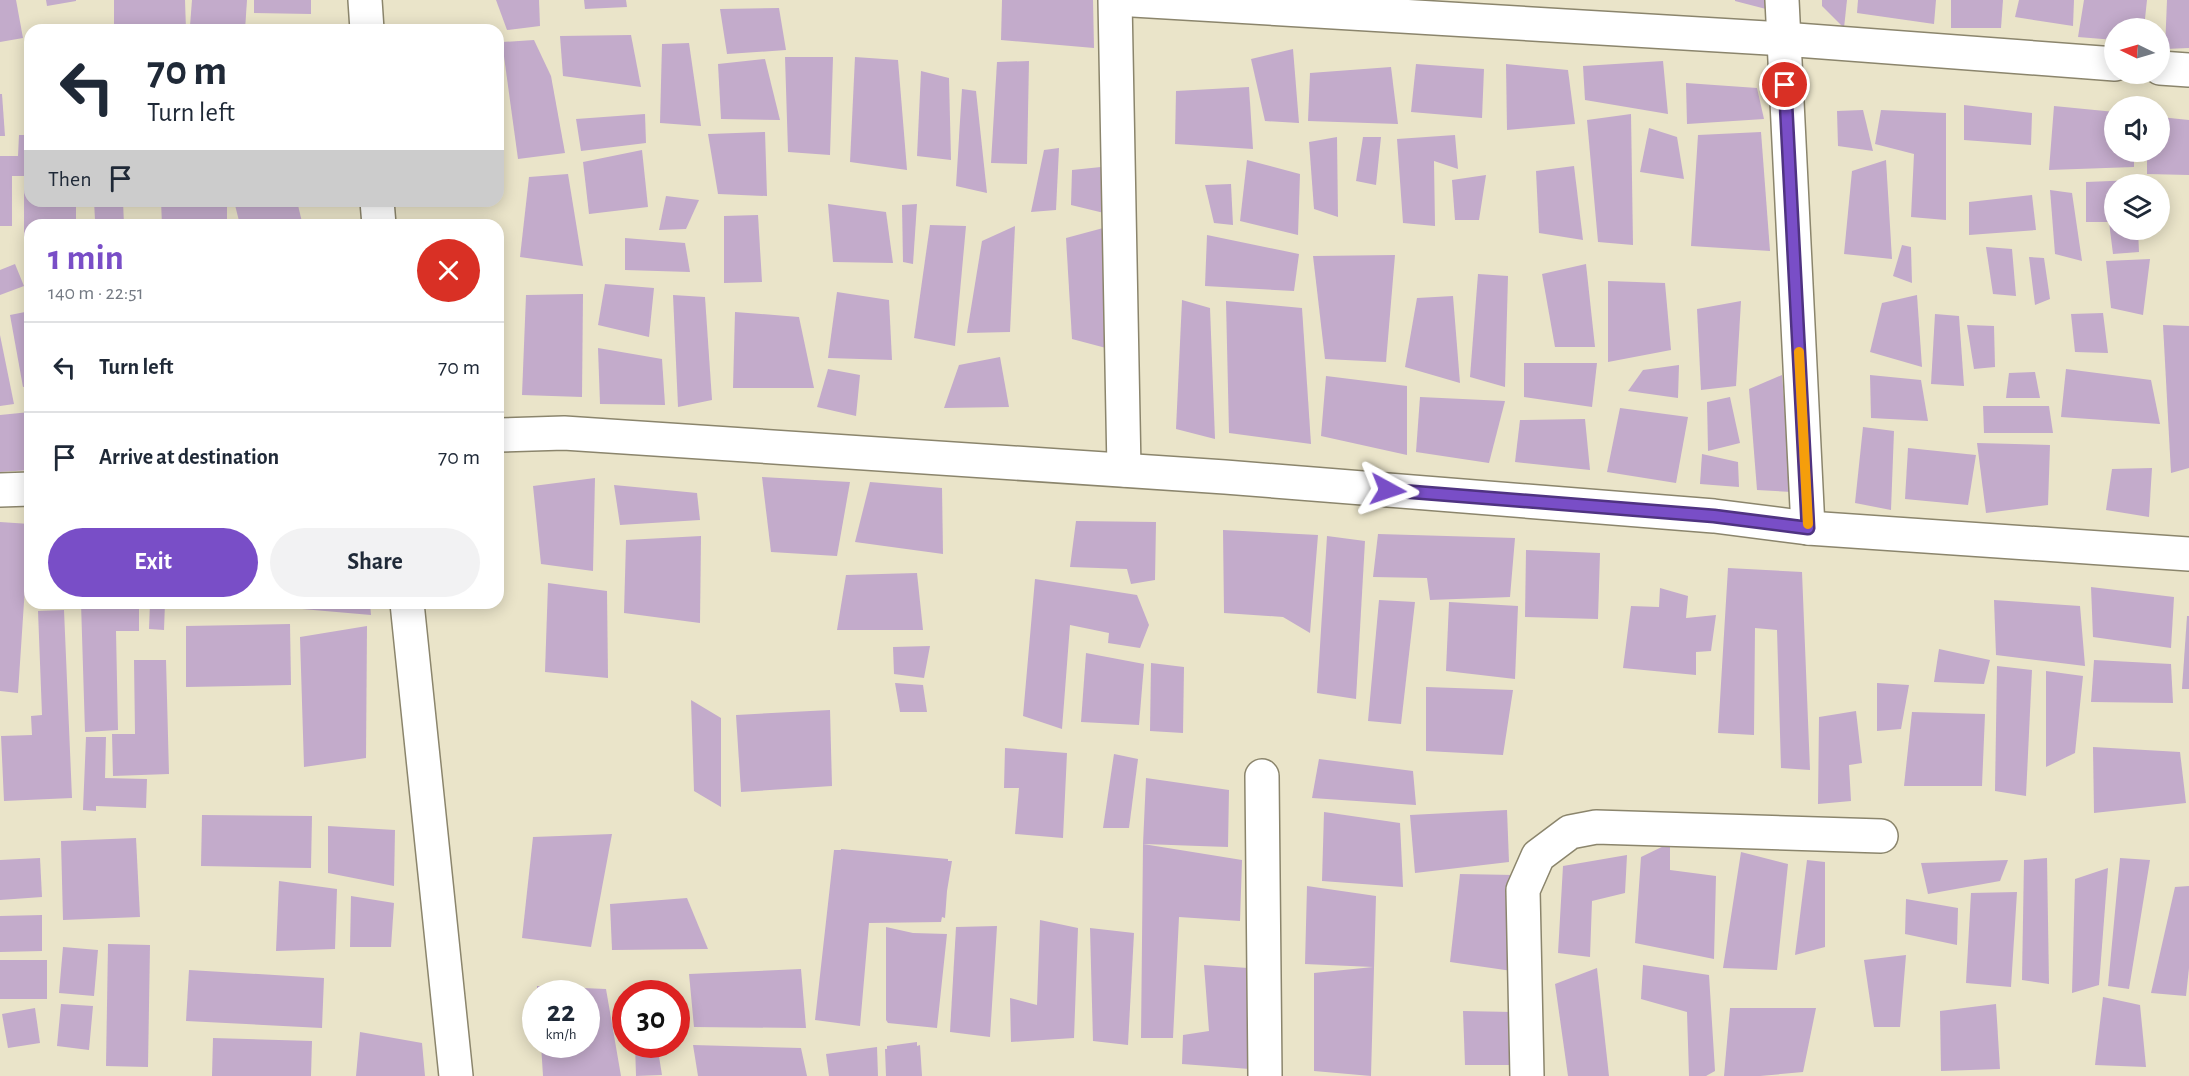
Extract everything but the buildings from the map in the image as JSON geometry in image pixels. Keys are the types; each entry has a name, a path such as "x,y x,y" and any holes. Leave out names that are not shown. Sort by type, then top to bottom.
{"street":[{"path":"365,0 367,24"},
{"path":"1115,0 1124,470"},
{"path":"1132,0 1783,39 2104,63"},
{"path":"1782,0 1808,528"},
{"path":"2170,69 2189,70"},
{"path":"504,435 564,433 1124,470 1714,516 1808,528 2189,555"},
{"path":"0,490 24,489"},
{"path":"409,609 456,1076"},
{"path":"1262,776 1265,1076"},
{"path":"1527,1076 1523,890 1538,856 1570,832 1596,827 1881,836"}],"slow traffic":[{"path":"1799,352 1808,524"}],"route":[{"path":"1388,490 1714,516 1808,528 1785,85"}]}
